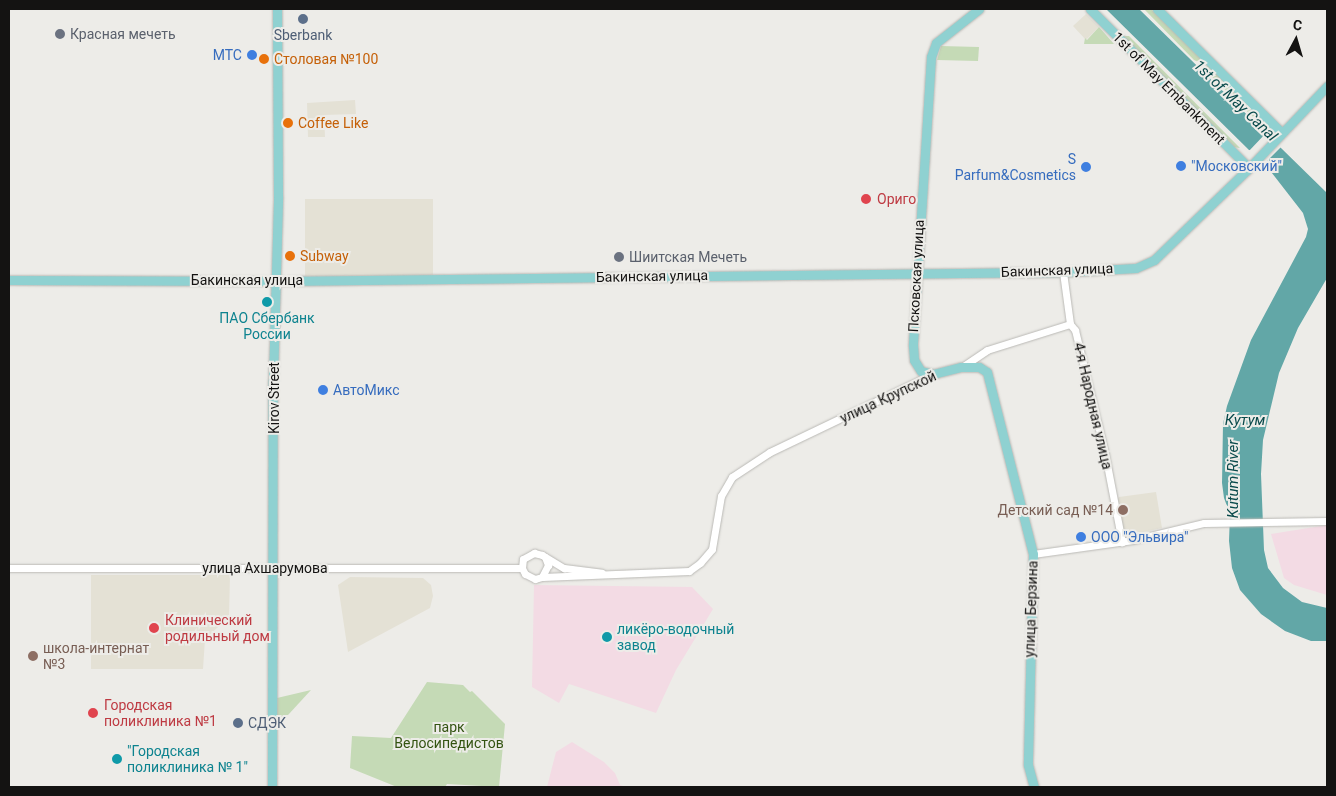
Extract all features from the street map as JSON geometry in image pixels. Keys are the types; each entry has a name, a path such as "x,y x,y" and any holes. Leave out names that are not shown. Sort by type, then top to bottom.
{"main road":[{"name":"Kirov Street","path":"272,787 273,380 276,281 277,9"},
{"name":"Псковская улица","path":"933,374 921,371 914,360 912,345 932,57 936,43 979,9"},
{"name":"1st of May Embankment","path":"1090,9 1251,165"},
{"path":"1157,9 1279,135"},
{"name":"Бакинская улица","path":"9,280 276,281 916,272 1063,272 1136,268 1154,260 1251,165 1327,86"},
{"name":"улица Крупской","path":"933,374 962,367"},
{"name":"улица Берзина","path":"962,367 979,367 986,372 1033,554 1028,765 1034,787"}],"street":[{"name":"4-я Народная улица","path":"1063,272 1070,324 1075,330 1105,454 1122,542"},
{"name":"улица Крупской","path":"962,367 987,350 1070,324"},
{"name":"улица Крупской","path":"615,574 689,571 700,563 712,549 721,496 732,477 770,452 933,374"},
{"path":"1033,554 1122,542 1204,522 1327,522"},
{"path":"539,553 564,568 615,574 542,577 535,579 528,577 522,568 524,559 530,554 539,553"},
{"path":"542,577 548,570 545,557"},
{"name":"улица Ахшарумова","path":"9,568 522,568"}],"shaded area":[{"path":"1086,14 1099,27 1086,40 1073,26"},
{"path":"355,100 356,114 324,115 325,137 308,137 307,103"},
{"path":"305,199 433,199 433,276 305,276"},
{"path":"1156,492 1162,528 1143,532 1143,535 1128,538 1124,536 1117,499 1119,497"},
{"path":"1327,525 1327,595 1294,585 1284,578 1271,534"},
{"name":"Клинический родильный дом","path":"91,575 230,575 229,617 205,639 203,669 91,669"},
{"path":"350,577 423,578 431,585 433,596 430,608 348,652 338,585"},
{"path":"534,585 692,587 713,609 676,670 656,713 569,684 559,703 532,687"},
{"path":"572,742 604,762 615,773 620,785 626,787 547,787 556,752"}],"green space":[{"path":"1144,9 1151,9 1204,62 1202,64 1194,60"},
{"path":"1099,27 1114,44 1084,44 1085,38 1087,40"},
{"path":"1129,36 1240,148 1233,147 1122,38"},
{"path":"941,46 979,47 978,61 937,60"},
{"path":"1208,65 1263,120 1260,124 1210,75 1205,68"},
{"name":"парк Велосипедистов","path":"427,682 463,685 470,692 472,691 505,724 499,787 447,784 445,787 397,787 350,768 352,736 391,738"},
{"path":"311,690 277,727 277,698"}],"water":[{"name":"Кутум","path":"1106,9 1139,9 1327,193 1327,278 1298,328 1279,373 1263,440 1261,474 1264,550 1268,568 1283,588 1302,602 1327,608 1327,641 1311,641 1285,631 1261,614 1240,590 1232,568 1229,541 1230,514 1224,498 1222,483 1223,424 1227,406 1251,340 1306,237 1308,229 1303,213 1255,151 1249,150"}],"pier":[{"path":"1267,132 1282,146 1263,165 1254,153 1248,152"}],"place":[{"name":"Sberbank","path":"303,19"},
{"name":"Красная мечеть","path":"60,34"},
{"name":"МТС","path":"252,55"},
{"name":"Столовая №100","path":"264,59"},
{"name":"Coffee Like","path":"288,123"},
{"name":"\"Московский\"","path":"1181,166"},
{"name":"S Parfum&Cosmetics","path":"1086,167"},
{"name":"Ориго","path":"866,199"},
{"name":"Subway","path":"290,256"},
{"name":"Шиитская Мечеть","path":"619,257"},
{"name":"ПАО Сбербанк России","path":"267,302"},
{"name":"АвтоМикс","path":"323,390"},
{"name":"Детский сад №14","path":"1123,510"},
{"name":"ООО \"Эльвира\"","path":"1081,537"},
{"name":"Клинический родильный дом","path":"154,628"},
{"name":"ликёро-водочный завод","path":"607,637"},
{"name":"школа-интернат №3","path":"33,656"},
{"name":"Городская поликлиника №1","path":"93,713"},
{"name":"СДЭК","path":"238,723"},
{"name":"\"Городская поликлиника № 1\"","path":"117,759"}],"water label":[{"name":"1st of May Canal","path":"1235,101"},
{"name":"Kutum River","path":"1234,479"}]}
